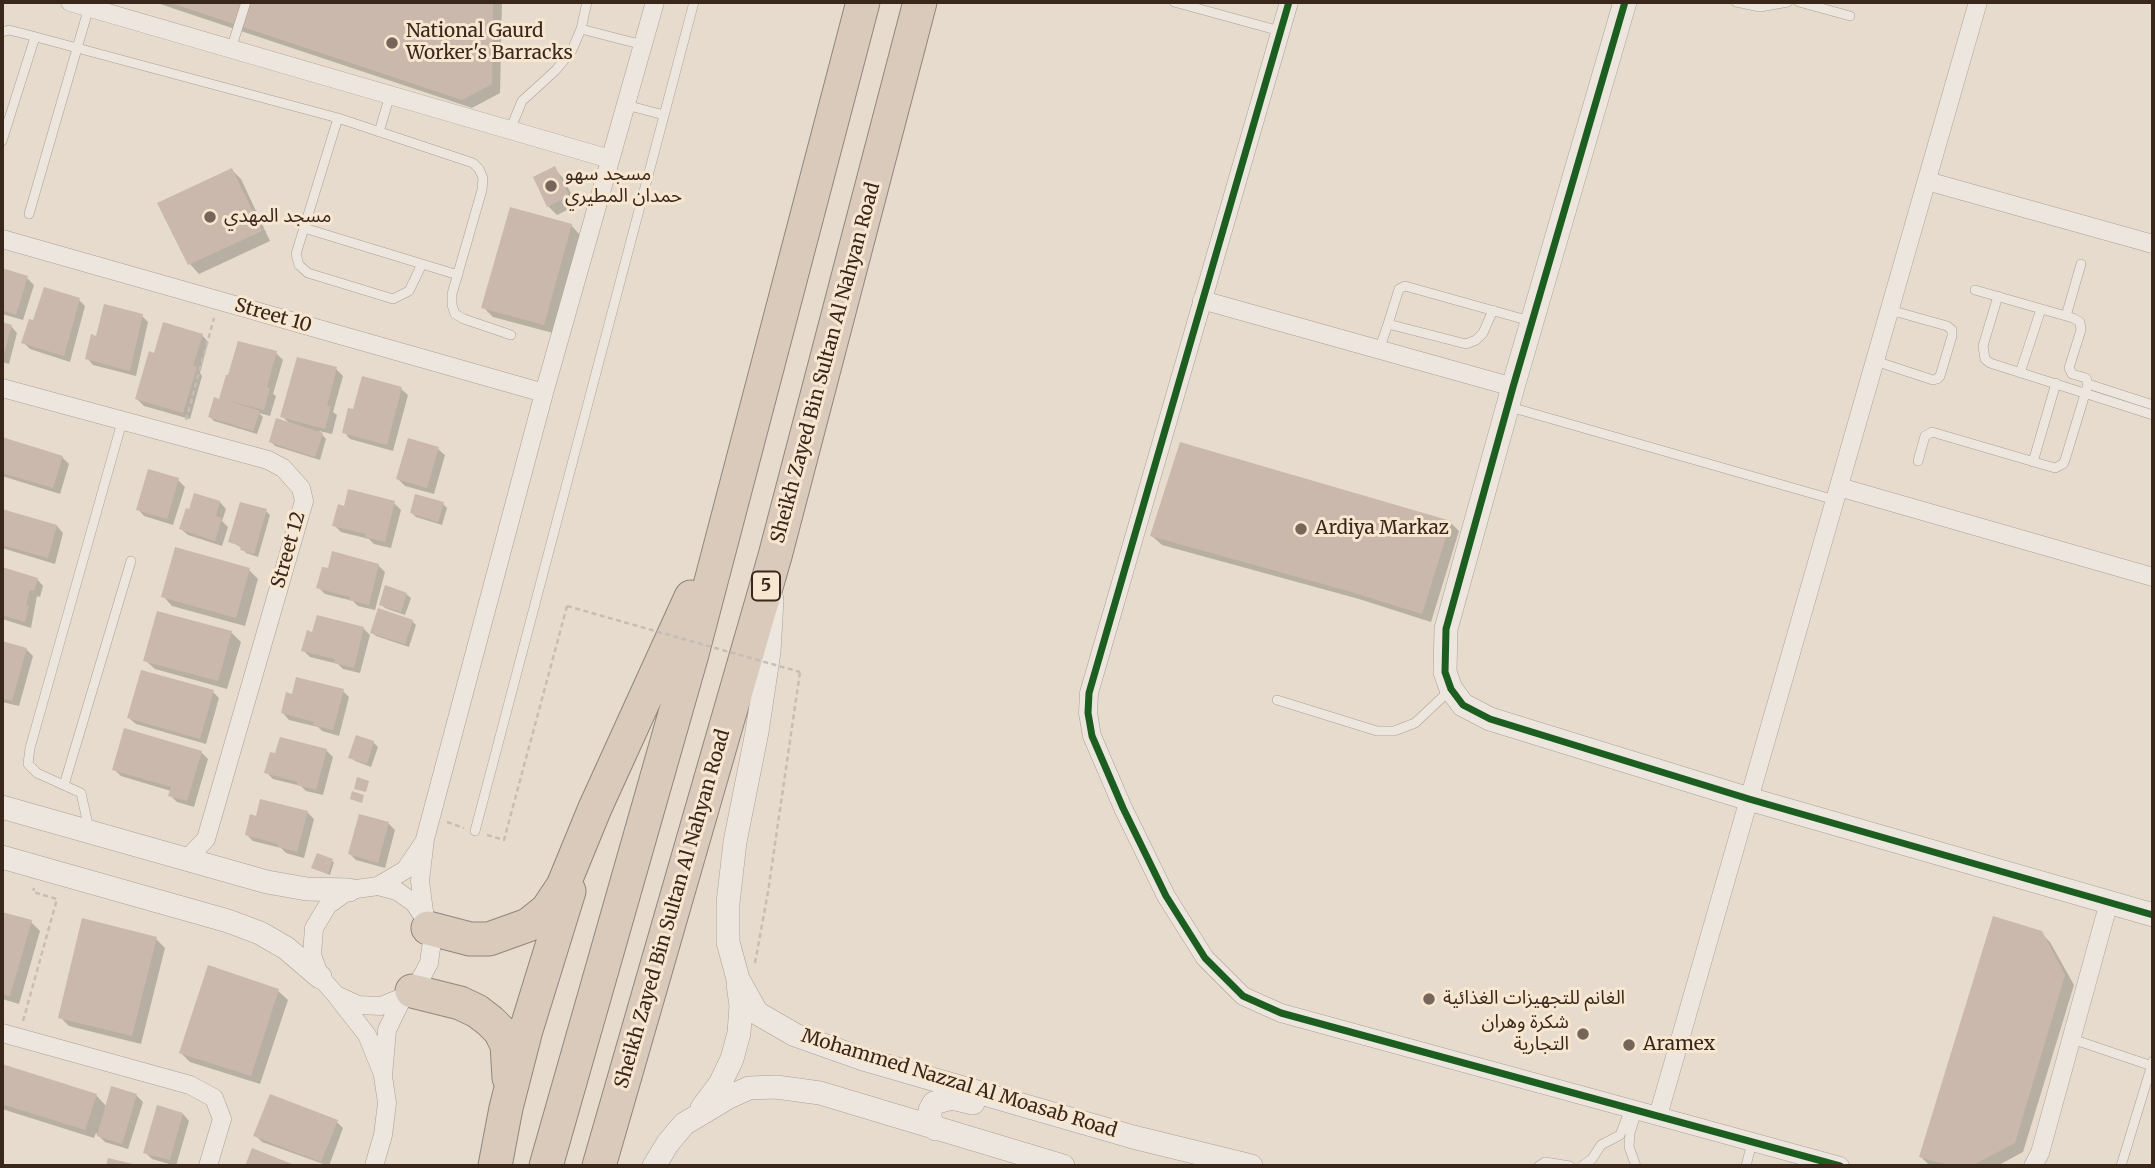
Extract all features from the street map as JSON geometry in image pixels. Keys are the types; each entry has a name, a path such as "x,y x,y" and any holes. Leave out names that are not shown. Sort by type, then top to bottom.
{"highway":[{"path":"546,1166 729,517 863,2"},
{"name":"Sheikh Zayed Bin Sultan Al Nahyan Road","path":"599,1166 775,556 920,2"},
{"path":"427,924 470,939 489,939 528,925 547,910 563,886 595,808 729,517"},
{"path":"495,1166 506,1108 547,959 595,808"},
{"path":"407,994 469,1007 500,1031 508,1045 510,1064 506,1108"}],"street":[{"path":"70,2 610,159"},
{"path":"383,1076 387,1030 407,994 419,982 429,963 432,941 420,881 425,839 544,393 655,2"},
{"path":"1289,2 1089,693 1088,713 1092,736 1123,808 1167,896 1205,958 1243,996 1281,1013 1840,1166"},
{"path":"1625,2 1446,629 1445,673 1451,689 1463,705 1490,719 1749,799 2153,915"},
{"path":"1658,1116 1978,2"},
{"path":"1927,181 2153,244"},
{"name":"Street 10","path":"2,239 544,393"},
{"path":"1202,300 1379,350 1511,397"},
{"name":"Street 12","path":"2,388 268,460 283,468 301,488 303,502 206,839 186,860"},
{"path":"1837,494 2153,577"},
{"name":"Mohammed Nazzal Al Moasab Road","path":"775,556 769,652 757,732 735,842 728,903 728,942 743,988 757,1013 795,1035 913,1073 1133,1137 1251,1166"},
{"path":"2,807 267,882 307,889 349,890 378,886 397,891 414,903 427,924"},
{"name":"Street 12","path":"206,839 213,868"},
{"path":"378,886 405,870 425,839"},
{"path":"2,857 228,921 260,933 286,948 320,977 367,1035 383,1076 387,1103 383,1135 374,1166"},
{"path":"320,977 312,955 314,928 328,905 349,890"},
{"path":"2033,1166 2040,1153 2109,902"},
{"path":"654,1166 668,1143 704,1106 720,1084 732,1059 739,1033 743,988"},
{"path":"336,995 358,1005 381,1006 407,994"},
{"path":"10,1035 190,1085 214,1098 222,1119 208,1166"},
{"path":"684,1124 749,1088 776,1087 820,1093 1063,1166"},
{"path":"936,1129 930,1120 930,1110 934,1103 952,1098 1055,1127 1133,1137"}],"lane":[{"path":"231,49 246,2"},
{"path":"510,130 522,101 566,59 581,29 587,2"},
{"path":"475,831 694,2"},
{"path":"1174,2 1280,31"},
{"path":"1735,2 1760,7 1788,2"},
{"path":"1799,2 1850,16"},
{"path":"29,214 89,7"},
{"path":"581,29 642,45"},
{"path":"2,32 9,30 338,118 473,163 483,178 482,190 452,294 452,305 455,314 464,319 511,335"},
{"path":"2,141 35,37"},
{"path":"379,132 390,95"},
{"path":"626,105 664,116"},
{"path":"338,118 296,254 297,260 303,270 387,298 399,298 409,291 422,264"},
{"path":"304,228 458,275"},
{"path":"2066,316 2081,264"},
{"path":"1379,350 1399,289 1405,286 1532,321"},
{"path":"1918,461 1925,436 1932,432 2055,468 2063,464 2087,388 2086,378 2069,371 2081,326 2077,319 1975,290"},
{"path":"1998,296 1982,353 1984,359 2056,383 2153,405"},
{"path":"2020,373 2041,309"},
{"path":"1388,324 1466,344 1483,333 1493,310"},
{"path":"1875,361 1937,379 1952,336 1952,330 1947,326 1890,310"},
{"path":"2033,462 2056,383"},
{"path":"2087,388 2153,415"},
{"path":"1511,397 1837,494"},
{"path":"90,833 80,793 37,774 28,764 30,748 122,422"},
{"path":"64,785 131,561"},
{"path":"1277,700 1377,731 1394,731 1415,723 1451,689"},
{"path":"2071,1039 2152,1064 2120,1166"},
{"path":"1582,1166 1592,1159 1601,1145 1620,1135 1634,1110"},
{"path":"1634,1110 1629,1147 1636,1166"},
{"path":"1746,1166 1752,1142"},
{"path":"1539,1166 1545,1162 1553,1162 1570,1166"}],"path":[{"path":"181,436 219,301"},
{"path":"504,840 567,606 800,672 768,892 743,988"},
{"path":"10,1035 57,900 33,892 41,868"}],"building":[{"name":"National Gaurd Worker's Barracks","path":"168,2 493,2 492,84 462,100"},
{"name":"مسجد سهو حمدان المطيري","path":"555,166 569,196 547,207 533,177"},
{"name":"مسجد المهدي","path":"232,168 262,231 188,265 157,203"},
{"path":"510,207 572,224 544,325 481,308"},
{"path":"2,268 28,276 16,315 2,310"},
{"path":"44,287 80,298 64,356 21,343 29,319 33,320"},
{"path":"104,304 143,314 130,371 85,359 91,334 96,336"},
{"path":"2,322 12,325 3,357 2,357"},
{"path":"163,322 203,334 193,366 197,367 183,413 135,399 149,351 154,353"},
{"path":"238,341 277,351 264,410 226,400 260,411 253,431 208,417 214,397 219,399"},
{"path":"297,357 337,367 327,406 331,407 325,429 280,417"},
{"path":"362,376 402,387 387,445 342,433 348,408 353,409"},
{"path":"276,418 323,433 315,457 269,442"},
{"path":"2,437 63,456 53,488 2,473"},
{"path":"408,438 439,447 427,488 396,479"},
{"name":"Ardiya Markaz","path":"1180,442 1451,521 1422,614 1150,536"},
{"path":"148,469 179,478 167,519 136,510"},
{"path":"348,489 395,501 385,542 365,537 366,534 332,526 338,504 344,506"},
{"path":"194,493 220,501 216,516 222,518 215,541 179,529"},
{"path":"415,494 444,502 438,522 410,513"},
{"path":"240,502 267,509 254,554 240,550 241,546 228,542"},
{"path":"2,509 57,525 48,558 2,545"},
{"path":"175,547 250,568 236,618 161,597"},
{"path":"332,551 379,564 369,605 316,588 322,567 328,568"},
{"path":"2,567 38,578 34,591 30,590 25,622 2,615"},
{"path":"385,585 407,593 401,612 379,605"},
{"path":"378,608 413,620 405,644 370,633"},
{"path":"157,611 232,631 218,681 143,661"},
{"path":"317,615 364,627 354,668 334,663 335,659 301,651 307,630 312,632"},
{"path":"2,641 27,648 12,701 2,698"},
{"path":"141,670 214,690 200,739 127,718"},
{"path":"296,677 344,689 333,730 281,713 286,692 292,694"},
{"path":"124,728 202,751 187,801 168,796 171,787 112,770"},
{"path":"356,735 374,741 367,764 348,758"},
{"path":"280,737 327,749 316,790 264,773 270,752 275,753"},
{"path":"357,777 369,781 366,792 354,789"},
{"path":"352,791 364,795 362,803 350,799"},
{"path":"260,799 308,811 297,852 245,835 250,814 256,816"},
{"path":"359,814 389,822 378,863 348,854"},
{"path":"317,853 333,859 328,874 311,868"},
{"path":"2,912 32,920 10,996 2,994"},
{"path":"1993,916 2042,931 2065,975 2015,1143 1971,1166 1952,1166 1919,1157"},
{"path":"82,918 157,937 132,1036 58,1018"},
{"path":"208,965 279,989 251,1076 179,1053"},
{"path":"2,1064 97,1094 85,1130 2,1104"},
{"path":"111,1086 137,1094 122,1144 97,1136"},
{"path":"270,1094 338,1120 321,1162 253,1136"},
{"path":"157,1105 183,1113 170,1160 143,1153"},
{"path":"252,1148 297,1166 245,1166"},
{"path":"108,1158 137,1165 137,1166 106,1166"}],"cycle path":[{"path":"1289,2 1089,693 1088,713 1092,736 1123,808 1166,896 1205,958 1243,996 1281,1013 1840,1166"},
{"path":"1625,2 1446,629 1445,672 1451,689 1463,705 1490,719 1749,799 2153,915"}],"place":[{"name":"National Gaurd Worker's Barracks","path":"392,43"},
{"name":"مسجد سهو حمدان المطيري","path":"551,186"},
{"name":"مسجد المهدي","path":"210,217"},
{"name":"Ardiya Markaz","path":"1301,529"},
{"name":"الغانم للتجهيزات الغذائية","path":"1429,999"},
{"name":"شكرة وهران التجارية","path":"1583,1034"},
{"name":"Aramex","path":"1629,1045"}]}
